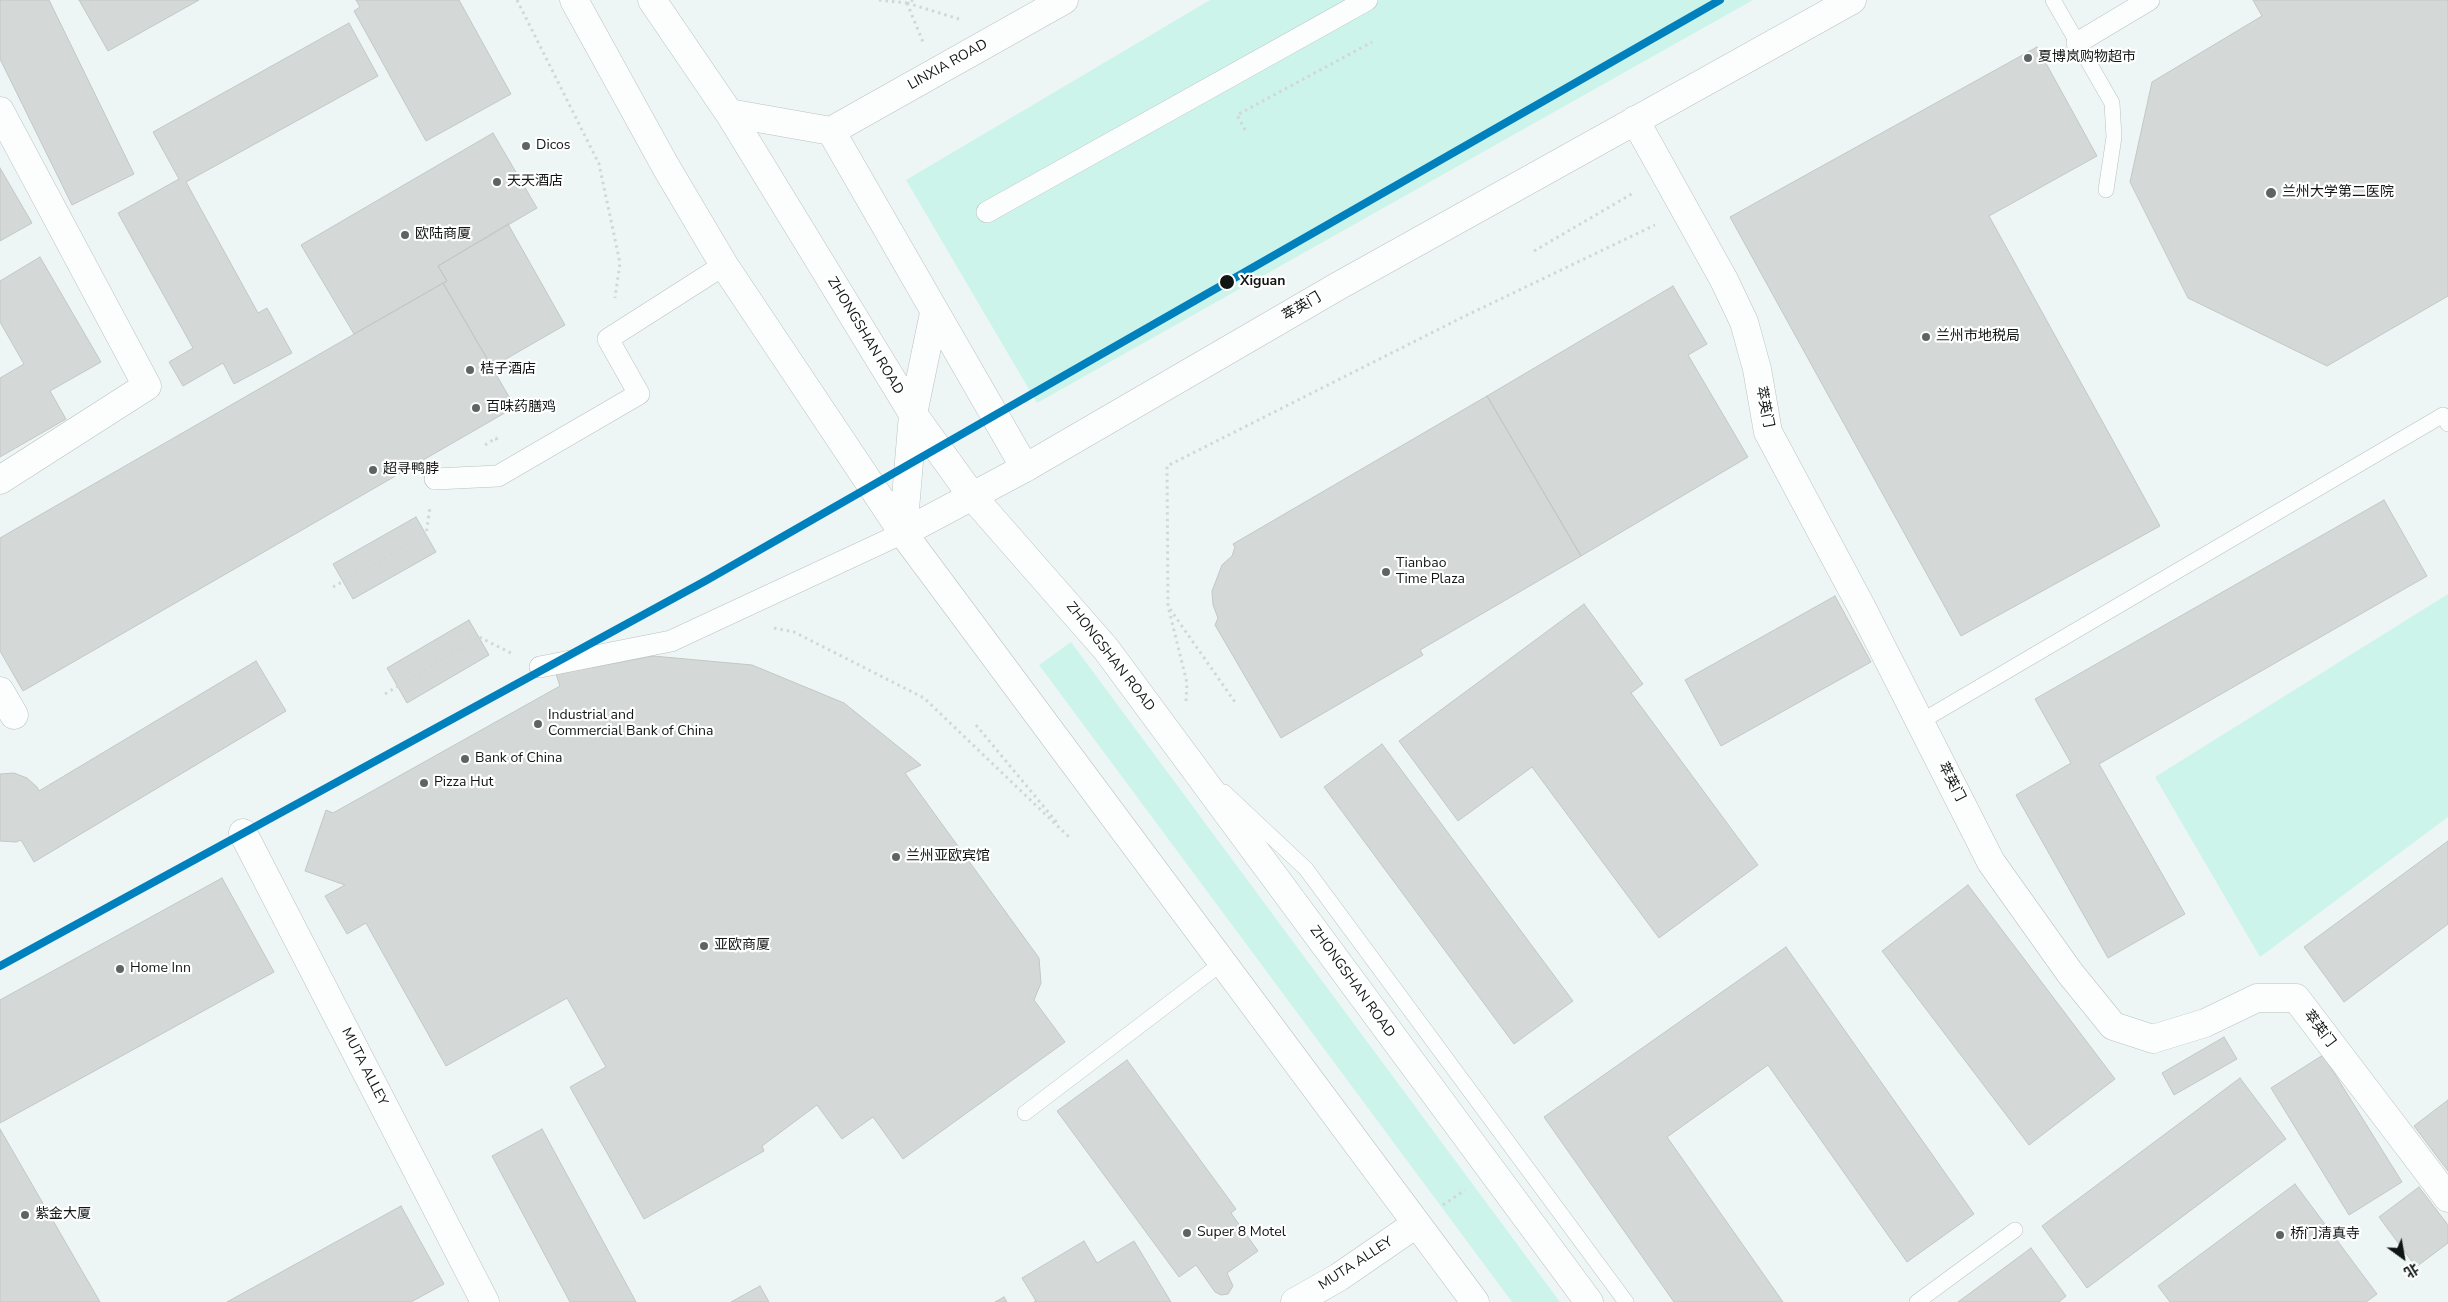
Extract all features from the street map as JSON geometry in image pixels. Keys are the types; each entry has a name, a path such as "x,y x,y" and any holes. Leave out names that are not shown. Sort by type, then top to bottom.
{"main road":[{"path":"574,0 666,167 724,265 902,533 1475,1302"},
{"name":"ZHONGSHAN ROAD","path":"652,0 729,113 912,414 972,496 1106,649 1589,1302"},
{"name":"LINXIA ROAD","path":"831,131 1064,0"},
{"name":"萃英门","path":"902,533 1025,468 1340,285 1852,0"},
{"path":"0,111 147,386 0,480"},
{"path":"729,113 831,131 934,313 1025,468"},
{"name":"萃英门","path":"1634,120 1724,280 1744,322 1757,369 1768,432 1991,862 2070,973 2113,1026 2153,1039 2205,1023 2257,998 2296,998 2448,1198"},
{"path":"902,533 912,414 934,313"},
{"path":"0,691 14,715"},
{"name":"MUTA ALLEY","path":"243,833 485,1302"},
{"name":"MUTA ALLEY","path":"1295,1302 1340,1277 1416,1224"}],"street":[{"path":"987,212 1367,0"},
{"path":"2077,43 2149,0"},
{"path":"435,479 498,476 639,394 608,339 724,265"},
{"path":"540,668 671,641 902,533"}],"lane":[{"path":"2053,0 2112,103 2114,137 2106,190"},
{"path":"1920,722 2443,415 2448,424"},
{"path":"1184,754 1306,868 1626,1302"},
{"path":"1025,1113 1222,963"},
{"path":"1916,1302 2014,1230"}],"path":[{"path":"517,0 599,164 620,263 608,339"},
{"path":"879,0 907,3 963,20"},
{"path":"907,3 913,0"},
{"path":"907,3 935,72"},
{"path":"1245,130 1237,115 1372,42"},
{"path":"1534,251 1636,193"},
{"path":"1184,754 1187,683 1168,606 1167,466 1463,316 1685,211"},
{"path":"333,587 426,535"},
{"path":"1168,606 1236,705"},
{"path":"721,618 794,632 924,698 1071,839 976,725"},
{"path":"385,694 479,637 540,668"},
{"path":"1416,1224 1492,1172"}],"green space":[{"path":"1210,0 1753,0 1037,403 906,180"},
{"path":"2448,594 2448,817 2260,957 2155,777"},
{"path":"1071,642 1560,1302 1512,1302 1039,665"}],"building":[{"path":"0,0 49,0 134,174 72,205 0,59"},
{"path":"79,0 199,0 108,51"},
{"path":"356,0 459,0 511,94 426,141 354,11 360,7"},
{"name":"兰州大学第二医院","path":"2253,0 2448,0 2448,296 2327,366 2188,298 2130,182 2152,82 2262,16"},
{"path":"349,23 378,76 186,182 258,313 267,308 292,353 234,384 223,363 183,386 169,362 193,348 118,213 179,179 153,132"},
{"name":"兰州市地税局","path":"2037,47 2097,156 1989,216 2160,526 1961,636 1730,217"},
{"name":"欧陆商厦","path":"493,133 537,208 438,266 447,281 354,334 301,245"},
{"path":"0,168 32,223 0,241"},
{"path":"508,224 565,325 492,367 443,283 447,281 438,266"},
{"path":"40,257 101,362 50,391 66,419 0,457 0,378 24,364 0,322 0,281"},
{"path":"443,283 515,407 23,691 0,651 0,538"},
{"path":"1673,286 1707,344 1688,355 1748,457 1581,556 1487,396"},
{"name":"Tianbao Time Plaza","path":"1487,396 1581,556 1420,650 1423,655 1281,738 1215,625 1218,618 1213,605 1212,591 1222,565 1232,556 1235,547 1233,544"},
{"path":"2384,500 2427,576 2099,764 2185,914 2108,958 2016,795 2071,763 2035,699"},
{"path":"416,517 436,552 353,599 333,564"},
{"path":"1835,596 1871,662 1721,746 1685,680"},
{"path":"1584,604 1643,684 1631,693 1758,865 1659,938 1532,767 1458,821 1399,741"},
{"path":"469,620 489,655 407,703 387,668"},
{"name":"亚欧商厦","path":"653,656 752,665 844,703 921,765 905,773 1039,958 1041,983 1034,1000 1065,1042 903,1159 873,1117 842,1139 817,1105 762,1146 764,1151 644,1219 570,1087 606,1067 567,998 446,1066 366,923 347,934 325,896 345,885 305,871 326,810 333,813 560,686 556,674"},
{"path":"256,661 286,711 34,862 21,840 16,842 0,841 0,774 14,773 27,778 39,791"},
{"path":"1382,744 1573,1001 1514,1044 1324,787"},
{"path":"2448,841 2448,924 2344,1002 2304,947"},
{"path":"222,878 274,972 0,1123 0,1000"},
{"path":"1968,885 2115,1079 2029,1145 1882,951"},
{"path":"1786,947 1974,1214 1907,1262 1768,1065 1667,1137 1783,1302 1674,1302 1544,1117"},
{"path":"2224,1037 2237,1059 2174,1095 2162,1073"},
{"path":"2323,1055 2402,1182 2349,1215 2271,1088"},
{"path":"1127,1060 1236,1209 1231,1213 1258,1251 1227,1273 1233,1286 1228,1294 1221,1295 1215,1292 1196,1265 1179,1277 1057,1111"},
{"path":"2240,1078 2286,1139 2087,1288 2042,1226"},
{"path":"2448,1100 2448,1171 2414,1126"},
{"name":"紫金大厦","path":"0,1129 100,1302 0,1302"},
{"path":"542,1129 636,1302 570,1302 492,1156"},
{"name":"桥门清真寺","path":"2295,1184 2377,1294 2366,1302 2170,1302 2158,1286"},
{"path":"2419,1187 2448,1225 2448,1243 2416,1267 2379,1217"},
{"path":"401,1206 444,1284 411,1302 227,1302"},
{"path":"1084,1241 1097,1263 1134,1241 1171,1302 1034,1302 1036,1301 1022,1278"},
{"path":"2031,1248 2066,1296 2059,1302 1958,1302"},
{"path":"760,1286 769,1302 731,1302"},
{"path":"1004,1297 1007,1302 995,1302"}],"transit line":[{"path":"0,966 707,580 1720,0"}],"place":[{"name":"夏博岚购物超市","path":"2028,58"},
{"name":"Dicos","path":"526,146"},
{"name":"天天酒店","path":"497,182"},
{"name":"兰州大学第二医院","path":"2271,193"},
{"name":"欧陆商厦","path":"405,235"},
{"name":"Xiguan","path":"1227,282"},
{"name":"兰州市地税局","path":"1926,337"},
{"name":"桔子酒店","path":"470,370"},
{"name":"百味药膳鸡","path":"476,408"},
{"name":"超寻鸭脖","path":"373,470"},
{"name":"Tianbao Time Plaza","path":"1386,572"},
{"name":"Industrial and Commercial Bank of China","path":"538,724"},
{"name":"Bank of China","path":"465,759"},
{"name":"Pizza Hut","path":"424,783"},
{"name":"兰州亚欧宾馆","path":"896,857"},
{"name":"亚欧商厦","path":"704,946"},
{"name":"Home Inn","path":"120,969"},
{"name":"紫金大厦","path":"25,1215"},
{"name":"Super 8 Motel","path":"1187,1233"},
{"name":"桥门清真寺","path":"2280,1235"}]}
